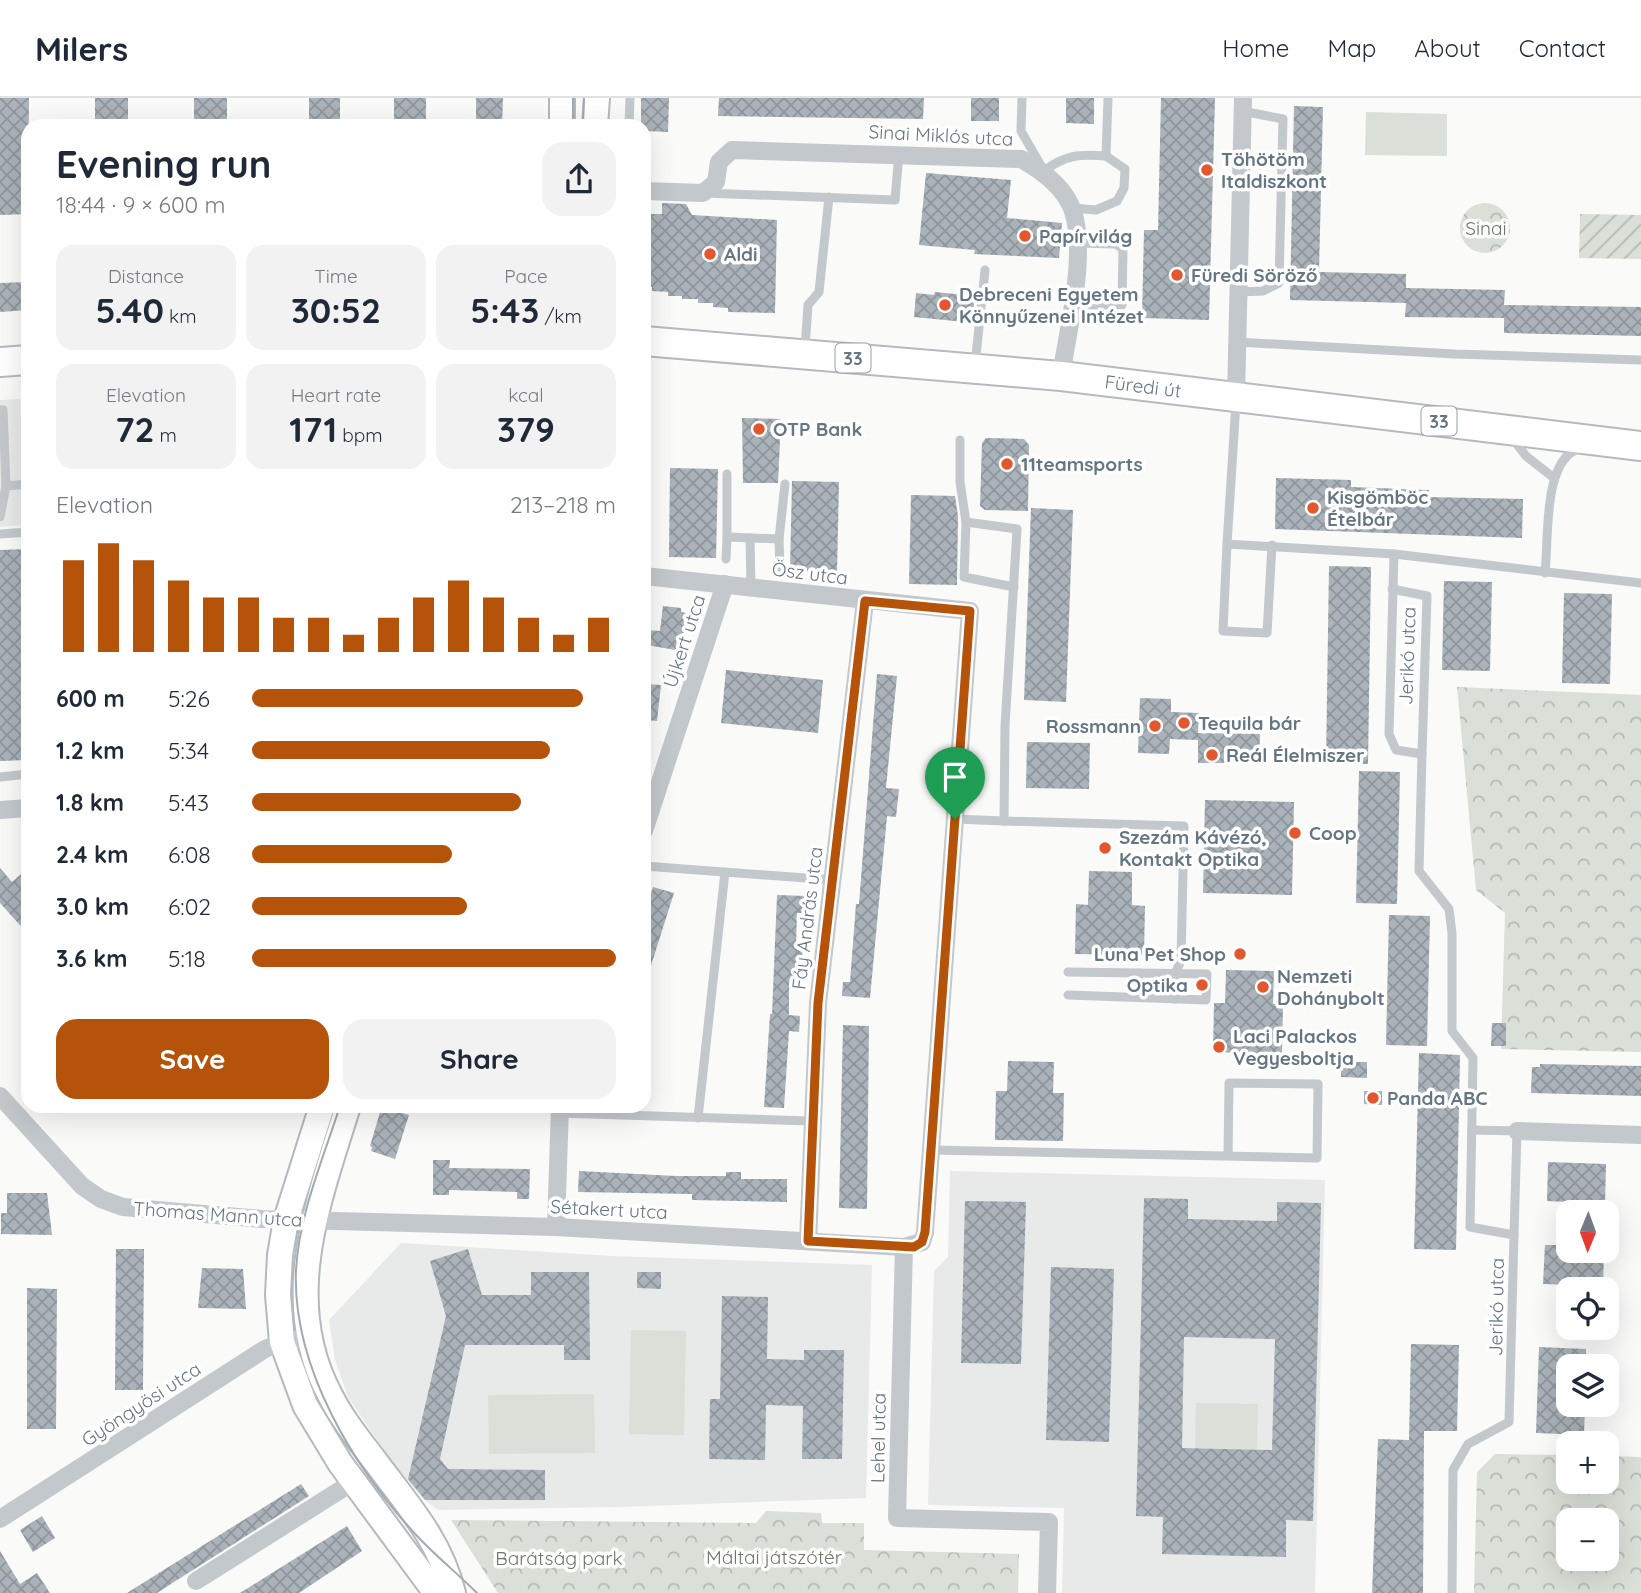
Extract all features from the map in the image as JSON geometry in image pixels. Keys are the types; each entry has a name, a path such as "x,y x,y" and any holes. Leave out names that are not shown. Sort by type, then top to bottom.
{"main road":[{"name":"Füredi út","path":"651,342 1061,376 1641,446"},
{"path":"0,362 21,360"}],"street":[{"path":"562,98 562,119"},
{"path":"596,119 597,98"},
{"path":"1236,397 1242,105"},
{"name":"Sinai Miklós utca","path":"703,193 716,182 719,162 732,150 899,153 1021,159 1044,172 1072,208 1078,243 1061,376"},
{"path":"651,191 703,193"},
{"name":"Ösz utca","path":"651,577 970,611 955,819"},
{"name":"Újkert utca","path":"651,809 724,584"},
{"name":"Fáy András utca","path":"808,1241 818,1003 865,601"},
{"path":"0,810 21,808"},
{"path":"904,1247 922,1242 925,1232 955,819"},
{"name":"Thomas Mann utca","path":"0,1096 82,1186 101,1199 123,1207 312,1221"},
{"path":"320,1113 286,1220 278,1295 282,1342 306,1405 353,1482 436,1593"},
{"path":"346,1113 312,1221 305,1259 305,1295 310,1338 329,1395 351,1430 422,1523 445,1561 453,1593"},
{"path":"556,1227 559,1113"},
{"path":"1517,1131 1641,1135"},
{"name":"Sétakert utca","path":"312,1221 556,1227 904,1247"},
{"name":"Lehel utca","path":"904,1247 897,1518 1049,1522 1047,1593"},
{"name":"Gyöngyösi utca","path":"0,1519 282,1342 310,1338"},
{"path":"196,1581 353,1482"}],"lane":[{"path":"629,119 630,98"},
{"path":"1022,98 1021,131 1044,172 1062,158 1078,154 1106,156 1125,169 1124,188 1117,201 1096,210 1072,208"},
{"path":"1106,156 1108,98"},
{"path":"1239,292 1263,291 1279,283 1283,119 1242,105"},
{"path":"703,193 895,200 899,153"},
{"path":"804,355 808,305 819,292 829,197"},
{"path":"1072,299 1091,305 1122,305 1123,249 1116,244 1078,243"},
{"path":"975,367 985,270"},
{"path":"1237,342 1455,354 1641,360"},
{"path":"1236,397 1223,631 1267,633 1272,545"},
{"path":"0,517 6,486 2,410"},
{"path":"1505,428 1526,456 1554,478"},
{"path":"960,440 960,482 966,522 964,577 1014,587"},
{"path":"1545,573 1554,478 1561,460 1570,451 1608,442"},
{"path":"726,559 727,474"},
{"path":"780,569 779,539 785,484"},
{"path":"6,486 21,485"},
{"path":"966,522 1017,529 1005,726 1004,821"},
{"path":"0,534 21,532"},
{"path":"727,537 779,539"},
{"path":"750,538 751,587"},
{"path":"1227,544 1394,554 1641,583"},
{"name":"Jerikó utca","path":"1394,554 1389,734 1396,750 1422,754"},
{"name":"Jerikó utca","path":"1392,589 1427,596 1419,871 1449,909 1452,933 1452,1031 1473,1058 1470,1227 1514,1236 1509,1422 1468,1444 1453,1470 1452,1593"},
{"path":"0,777 21,775"},
{"path":"955,819 1184,827 1181,961 1175,974 1175,999"},
{"path":"651,867 833,880"},
{"path":"698,1118 725,872"},
{"path":"1068,972 1207,974 1206,1000 1068,995"},
{"path":"1138,997 1139,973"},
{"path":"931,1150 1317,1158 1318,1084 1229,1083 1228,1156"},
{"path":"611,1113 811,1121"},
{"path":"1472,1130 1517,1131 1514,1236"}],"shaded area":[{"path":"20,399 21,525 0,527 0,400"},
{"path":"950,1171 1325,1180 1315,1593 1062,1593 1064,1508 928,1505 934,1271 948,1257"},
{"path":"401,1243 611,1256 872,1265 866,1498 438,1510 425,1500 393,1464 348,1397 335,1360 329,1320"}],"green space":[{"path":"1366,112 1447,114 1447,156 1365,155"},
{"name":"Sinai","path":"1485,203 1503,210 1510,228 1503,246 1485,253 1467,246 1460,228 1467,210"},
{"path":"1580,214 1641,215 1641,259 1579,258"},
{"path":"1457,687 1641,695 1641,1052 1501,1049 1505,913 1476,890"},
{"path":"631,1330 686,1331 684,1435 629,1434"},
{"path":"594,1394 595,1453 489,1454 488,1395"},
{"path":"1196,1403 1258,1404 1257,1449 1195,1448"},
{"path":"1495,1454 1556,1455 1556,1494 1619,1494 1619,1456 1641,1457 1641,1593 1474,1593 1477,1472"},
{"name":"Barátság park","path":"766,1511 821,1513 822,1523 864,1523 864,1550 1019,1554 1018,1593 498,1593 451,1520 756,1523"}],"building":[{"path":"0,98 29,98 29,119 21,119 21,214 0,215"},
{"path":"95,98 128,98 128,119 95,119"},
{"path":"194,98 227,98 227,119 194,119"},
{"path":"309,98 340,98 340,119 309,119"},
{"path":"394,98 426,98 426,119 394,119"},
{"path":"476,98 503,98 502,119 476,119"},
{"path":"641,98 669,98 668,132 651,131 651,119 641,119"},
{"path":"719,98 924,98 923,119 718,116"},
{"path":"971,98 999,98 999,121 971,121"},
{"path":"1066,98 1094,98 1094,124 1066,123"},
{"path":"1161,98 1215,98 1209,320 1142,318 1144,230 1158,230"},
{"path":"1294,106 1323,107 1319,272 1406,274 1406,288 1505,290 1504,305 1641,307 1641,336 1504,333 1504,318 1405,317 1406,303 1290,300"},
{"path":"926,173 1011,180 1007,218 1062,223 1059,258 974,254 975,250 919,245"},
{"name":"Aldi","path":"662,203 686,204 692,215 777,220 775,313 728,312 728,308 713,307 713,303 698,303 698,299 682,299 682,296 668,296 668,292 652,291 651,214 662,214"},
{"path":"21,282 21,310 0,312 0,283"},
{"name":"Debreceni Egyetem Könnyűzenei Intézet","path":"935,292 975,296 973,313 966,312 965,322 914,317 916,293 934,295"},
{"path":"742,418 781,419 778,483 743,483"},
{"path":"986,438 1024,439 1029,445 1028,511 985,510 980,506 982,443"},
{"path":"670,468 718,469 716,558 669,557"},
{"path":"1276,478 1351,480 1351,487 1429,490 1429,497 1523,499 1522,538 1275,529"},
{"path":"792,481 839,482 837,572 790,571"},
{"path":"911,495 955,496 958,516 957,585 909,584"},
{"path":"1031,508 1073,510 1066,702 1024,700"},
{"path":"21,549 21,760 0,761 0,550"},
{"path":"1329,566 1371,567 1368,764 1326,763"},
{"path":"1444,581 1492,582 1490,671 1442,670"},
{"path":"1564,593 1612,594 1610,684 1562,683"},
{"path":"663,606 681,608 681,612 686,613 682,648 677,647 676,650 651,646 651,630 660,631"},
{"path":"726,670 823,680 818,733 721,723"},
{"path":"877,674 897,676 886,788 899,789 896,817 887,816 870,998 842,996 843,982 850,982 856,904 859,904"},
{"path":"651,684 661,685 657,721 651,721"},
{"path":"1140,698 1171,699 1171,712 1199,713 1198,733 1260,734 1259,763 1198,763 1198,740 1170,739 1169,754 1138,753"},
{"path":"1027,742 1090,743 1089,789 1026,788"},
{"path":"1359,771 1400,772 1397,904 1356,903"},
{"path":"1205,800 1294,802 1292,895 1203,893"},
{"path":"0,868 12,882 21,874 21,926 0,903"},
{"path":"1089,871 1132,872 1132,905 1145,906 1144,955 1075,954 1076,904 1088,905"},
{"path":"653,887 674,893 651,965"},
{"path":"777,895 807,896 807,913 797,913 796,944 803,944 802,959 799,989 789,989 789,1015 800,1016 799,1032 789,1031 784,1108 764,1107 772,1014"},
{"path":"1389,915 1430,916 1427,1046 1386,1045"},
{"path":"1226,970 1274,971 1273,1004 1283,1004 1282,1054 1213,1052 1214,1003 1225,1003"},
{"path":"1492,1023 1506,1023 1506,1046 1491,1046"},
{"path":"843,1025 869,1026 867,1209 839,1208"},
{"path":"1419,1053 1460,1055 1456,1250 1414,1249"},
{"path":"1008,1061 1054,1062 1053,1093 1064,1093 1063,1141 995,1140 996,1091 1007,1091"},
{"path":"1341,1062 1367,1062 1367,1078 1341,1077"},
{"path":"1540,1064 1641,1066 1641,1096 1531,1093 1532,1067 1540,1067"},
{"path":"1364,1091 1382,1091 1382,1105 1364,1104"},
{"path":"380,1113 409,1115 395,1159 371,1151"},
{"path":"433,1160 450,1160 449,1168 530,1169 529,1199 517,1199 517,1192 449,1190 449,1195 433,1195"},
{"path":"1548,1162 1606,1164 1605,1200 1547,1201"},
{"path":"579,1171 676,1176 726,1176 726,1172 741,1172 741,1179 787,1179 787,1202 692,1200 692,1194 578,1192"},
{"path":"7,1193 47,1193 52,1235 1,1234 1,1213 7,1213"},
{"path":"1144,1198 1188,1199 1188,1219 1277,1221 1277,1202 1321,1203 1313,1521 1286,1520 1286,1557 1162,1554 1163,1517 1136,1516","holes":["1184,1337 1275,1339 1272,1450 1182,1448"]},
{"path":"965,1201 1026,1202 1021,1364 961,1363"},
{"path":"1545,1245 1556,1245 1556,1264 1604,1264 1603,1277 1556,1277 1556,1284 1543,1284"},
{"path":"116,1249 144,1249 143,1390 115,1390"},
{"path":"468,1249 482,1295 531,1295 531,1272 589,1272 590,1360 564,1360 564,1345 465,1345 440,1459 448,1469 545,1470 545,1500 425,1500 408,1479 446,1316 430,1261"},
{"path":"1051,1267 1114,1269 1109,1442 1046,1440"},
{"path":"202,1268 243,1269 246,1309 198,1308"},
{"path":"637,1272 661,1272 661,1289 637,1288"},
{"path":"27,1288 57,1289 56,1429 27,1429"},
{"path":"722,1296 768,1297 767,1359 804,1360 804,1350 844,1350 842,1459 802,1459 803,1406 766,1405 765,1460 709,1459 710,1399 720,1399"},
{"path":"1411,1344 1459,1345 1457,1431 1424,1431 1423,1593 1372,1593 1378,1439 1409,1440"},
{"path":"1539,1347 1586,1349 1586,1354 1556,1354 1556,1417 1585,1417 1584,1431 1536,1433"},
{"path":"301,1484 309,1496 157,1593 127,1593"},
{"path":"42,1516 55,1538 33,1552 20,1530"},
{"path":"347,1526 362,1551 299,1593 240,1593"},
{"path":"0,1551 20,1584 37,1573 50,1593 0,1593"}],"tram line":[{"path":"573,98 573,119"},
{"path":"583,119 584,98"},
{"path":"338,1113 313,1187 298,1249 297,1307 304,1343 332,1414 372,1481 419,1538 477,1593"}],"place":[{"name":"Töhötöm Italdiszkont","path":"1207,170"},
{"name":"Papírvilág","path":"1025,236"},
{"name":"Aldi","path":"710,254"},
{"name":"Füredi Söröző","path":"1177,275"},
{"name":"Debreceni Egyetem Könnyűzenei Intézet","path":"945,305"},
{"name":"OTP Bank","path":"759,429"},
{"name":"11teamsports","path":"1007,464"},
{"name":"Kisgömböc Ételbár","path":"1313,508"},
{"name":"Tequila bár","path":"1184,723"},
{"name":"Rossmann","path":"1155,726"},
{"name":"Reál Élelmiszer","path":"1212,755"},
{"name":"Coop","path":"1295,833"},
{"name":"Szezám Kávézó, Kontakt Optika","path":"1105,848"},
{"name":"Luna Pet Shop","path":"1240,954"},
{"name":"Optika","path":"1202,985"},
{"name":"Nemzeti Dohánybolt","path":"1263,987"},
{"name":"Laci Palackos Vegyesboltja","path":"1219,1047"},
{"name":"Panda ABC","path":"1373,1098"}],"route":[{"path":"865,601 970,611 955,819 925,1232 922,1242 914,1247 904,1247 808,1241 818,1003 865,601"}],"park label":[{"name":"Máltai játszótér","path":"774,1557"}]}
